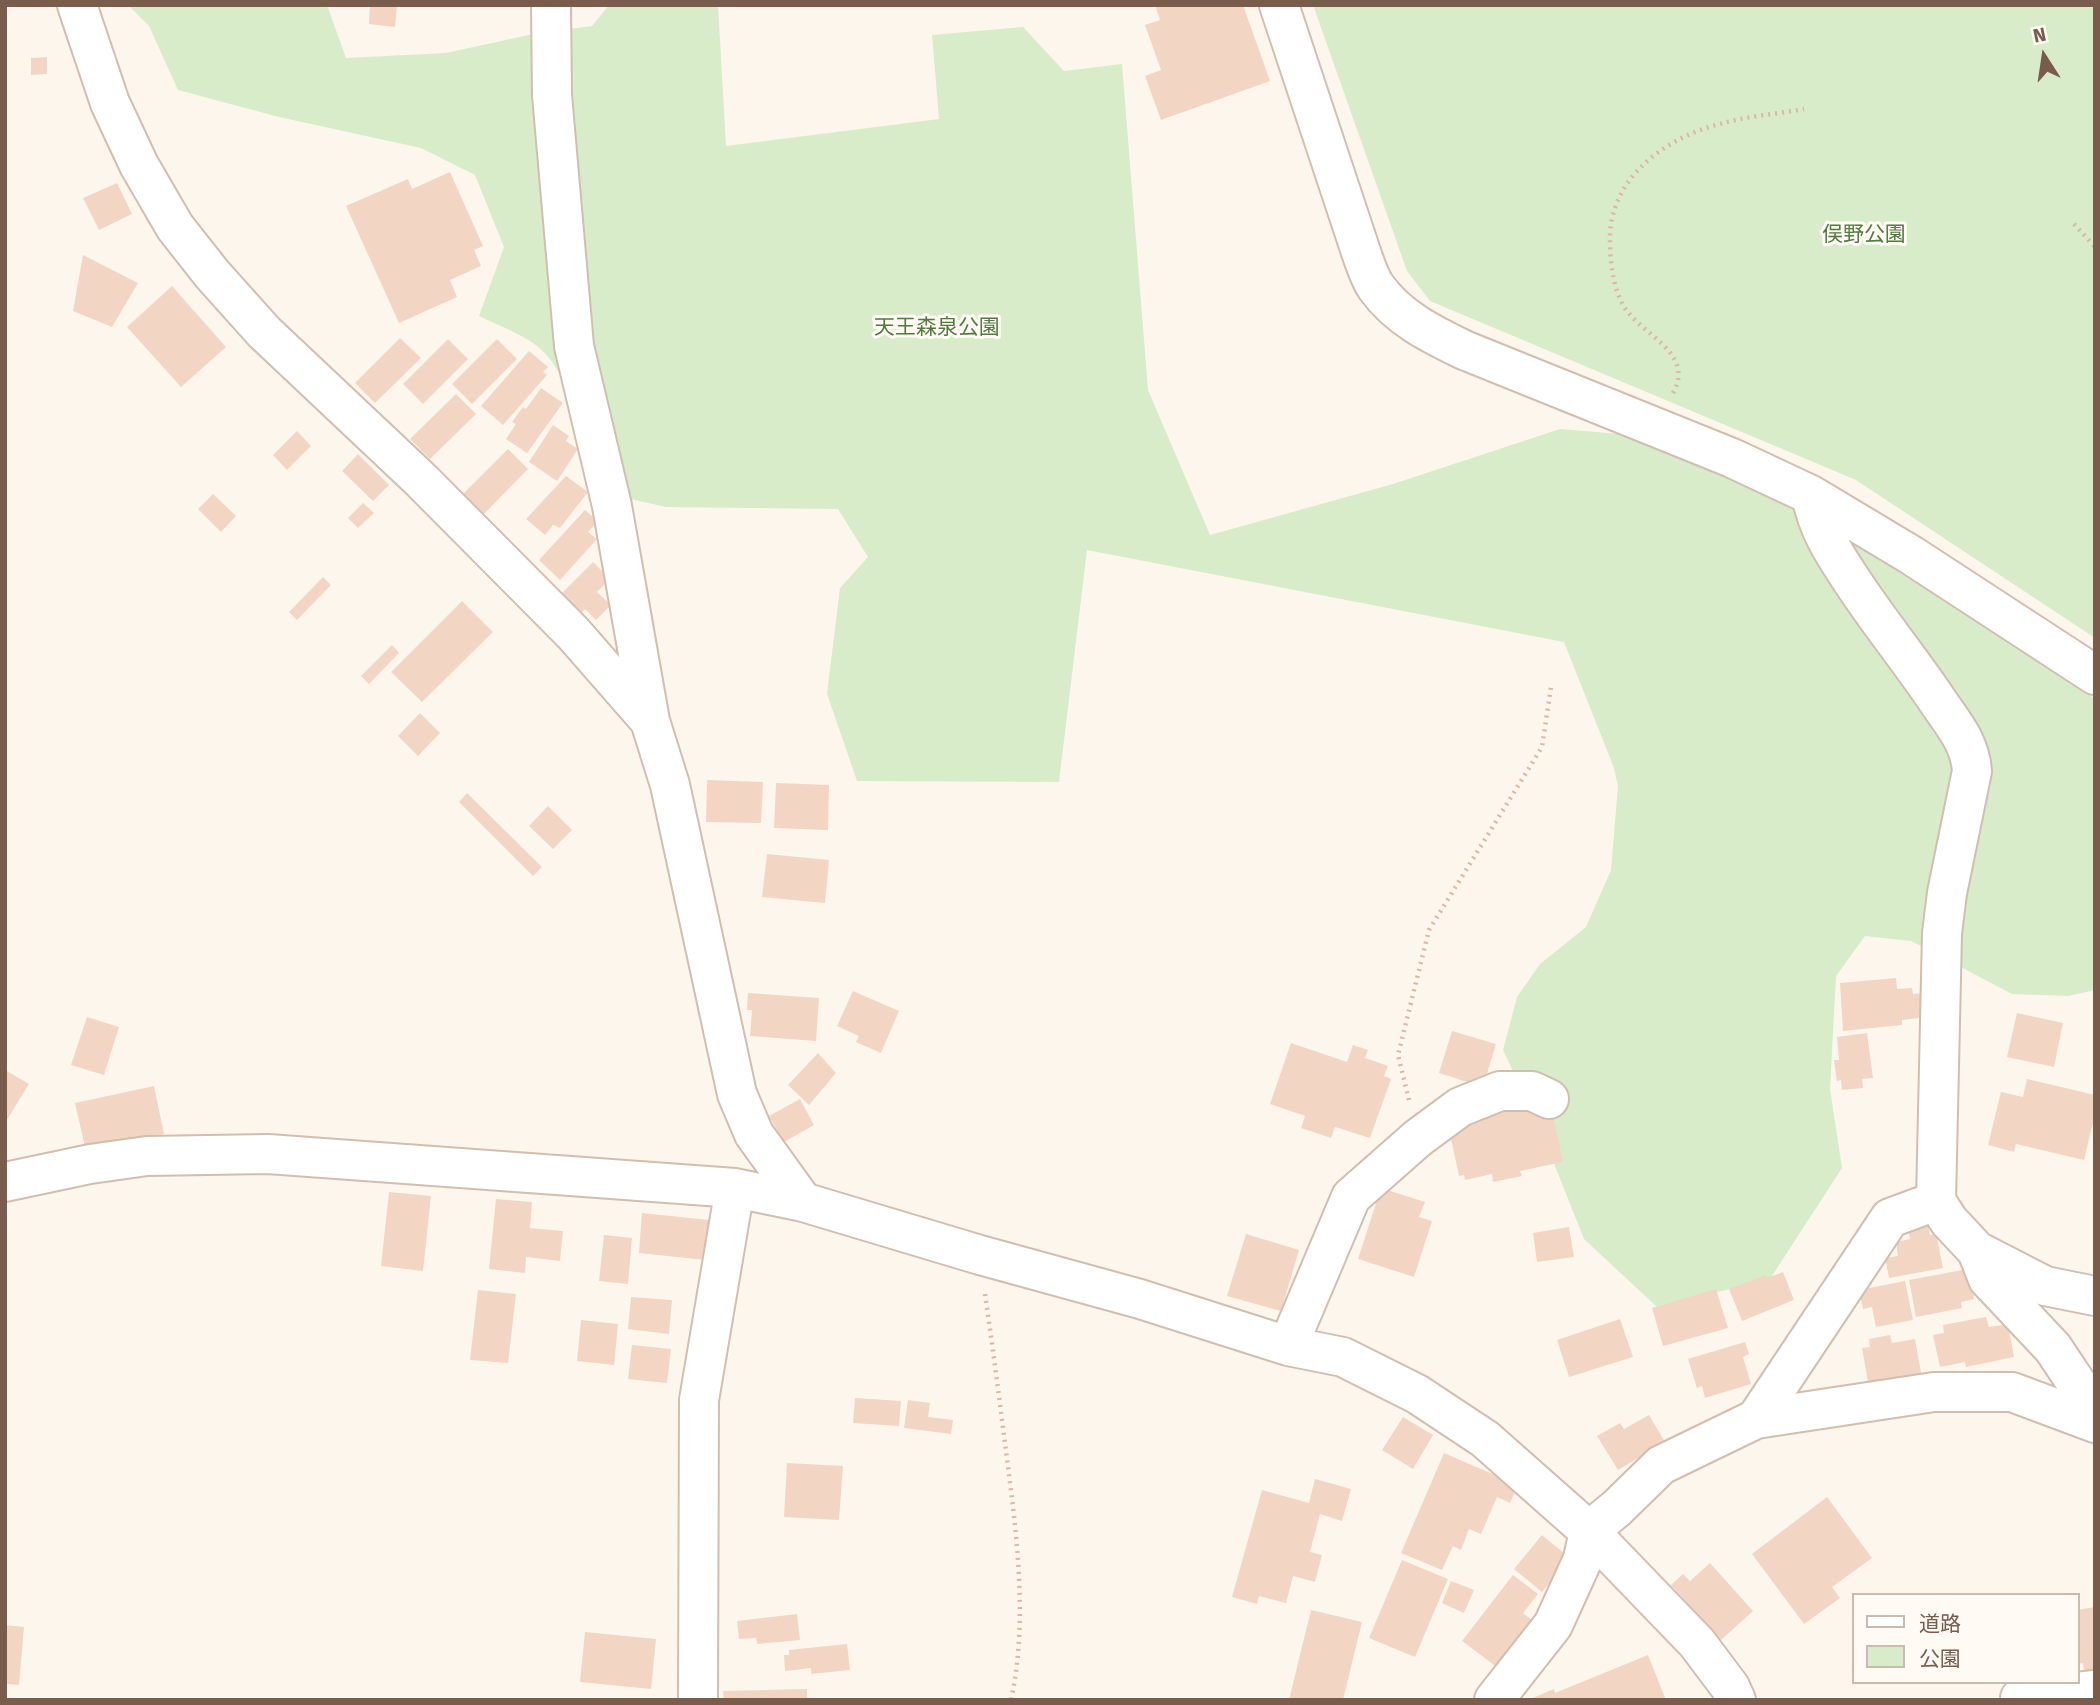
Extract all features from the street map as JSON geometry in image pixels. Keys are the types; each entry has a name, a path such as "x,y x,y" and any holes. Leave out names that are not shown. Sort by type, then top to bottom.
{"street":[{"path":"77,5 110,103 138,164 176,228 212,274 264,332 421,480 573,633 650,721"},
{"path":"551,5 552,95 574,346 612,506 650,721 670,785 737,1094 754,1134 803,1202"},
{"path":"1279,5 1360,252 1375,286 1396,310 1423,330 1464,350 1732,458 1811,495 1911,555 2095,675"},
{"path":"1811,495 1817,523 1829,547 1881,625 1947,714 1971,754 1972,771 1947,893 1942,933 1936,1202 1949,1221 1978,1251 2045,1286 2095,1297"},
{"path":"1289,1346 1351,1197 1418,1138 1460,1107 1500,1091 1532,1091 1549,1099"},
{"path":"5,1182 89,1164 147,1156 268,1154 734,1188 803,1202 981,1255 1140,1298 1289,1346 1343,1357 1417,1394 1485,1439 1589,1531 1697,1643 1730,1687 1736,1700"},
{"path":"698,1700 699,1400 734,1188"},
{"path":"1756,1419 1891,1218 1936,1202"},
{"path":"1978,1251 1989,1279 2053,1348 2095,1415"},
{"path":"1494,1700 1552,1625 1583,1559 1589,1531 1661,1465 1756,1419 1934,1392 2012,1392 2095,1423"},
{"path":"2020,1698 2095,1690"}],"path":[{"path":"1653,426 1679,381 1677,360 1624,306 1610,265 1610,229 1617,201 1635,171 1672,143 1718,124 1804,109"},
{"path":"2074,224 2095,247"},
{"path":"1418,1138 1398,1055 1429,930 1542,747 1550,687"},
{"path":"981,1255 1013,1505 1020,1584 1015,1682 1011,1700"}],"green space":[{"name":"天王森泉公園","path":"128,5 327,5 346,58 446,53 538,33 592,26 609,5 718,5 726,146 939,119 932,35 1023,27 1064,71 1122,64 1148,390 1210,535 1393,484 1560,429 1668,438 1800,492 2095,699 2095,990 2068,996 2012,994 1911,941 1865,936 1836,976 1830,1089 1842,1168 1770,1279 1657,1307 1584,1239 1539,1126 1503,1050 1517,997 1540,964 1586,927 1611,870 1618,786 1614,768 1564,642 1087,550 1059,782 857,781 827,694 840,588 868,557 838,509 666,507 591,490 574,410 558,371 547,355 533,343 479,316 504,247 475,175 421,148 279,117 178,90 149,26"},
{"name":"俣野公園","path":"1313,5 2095,5 2095,638 1856,480 1430,301 1407,271"}],"building":[{"path":"370,5 397,5 395,27 369,24"},
{"path":"1155,5 1243,5 1270,81 1161,120 1145,76 1161,70 1145,25 1160,20"},
{"path":"47,57 47,74 31,75 31,58"},
{"path":"450,172 483,246 474,250 481,266 450,280 457,297 399,323 346,206 408,179 412,189"},
{"path":"117,183 132,214 99,230 83,198"},
{"path":"83,255 138,283 112,327 73,311"},
{"path":"172,286 226,347 181,387 127,327"},
{"path":"400,338 421,358 375,403 355,383"},
{"path":"448,339 468,359 423,404 403,384"},
{"path":"497,339 517,359 472,404 452,384"},
{"path":"529,351 548,367 543,372 547,375 503,425 481,406"},
{"path":"541,388 563,403 527,453 506,439 516,424 512,422 523,407 526,409"},
{"path":"456,394 476,414 430,459 410,439"},
{"path":"553,425 569,436 566,441 578,449 557,481 529,462"},
{"path":"297,431 311,446 287,470 273,455"},
{"path":"508,449 528,469 483,515 463,494"},
{"path":"358,454 389,485 373,501 342,471"},
{"path":"566,476 588,492 560,528 553,525 545,535 526,519"},
{"path":"213,494 236,516 221,532 198,509"},
{"path":"363,503 374,513 358,528 348,518"},
{"path":"585,510 598,521 588,532 597,539 560,580 539,560"},
{"path":"593,562 610,579 597,592 611,605 596,620 585,609 577,617 558,597"},
{"path":"323,577 331,585 297,620 289,612"},
{"path":"462,601 493,632 422,702 391,672"},
{"path":"392,645 399,653 369,684 361,676"},
{"path":"420,713 440,733 418,756 398,736"},
{"path":"707,780 763,782 761,823 706,822"},
{"path":"776,783 829,785 828,830 774,828"},
{"path":"467,793 542,867 533,876 459,802"},
{"path":"548,806 572,830 553,849 529,826"},
{"path":"767,854 829,860 825,903 762,897"},
{"path":"1896,978 1897,989 1912,988 1913,994 1925,993 1928,1017 1902,1020 1902,1025 1843,1031 1840,983"},
{"path":"853,991 899,1011 881,1053 856,1042 859,1036 837,1026"},
{"path":"748,993 819,998 816,1041 750,1036 752,1010 747,1010"},
{"path":"2017,1013 2063,1023 2054,1067 2007,1057"},
{"path":"87,1017 119,1027 104,1075 71,1065"},
{"path":"1452,1031 1496,1044 1483,1087 1439,1073"},
{"path":"1867,1033 1873,1078 1862,1079 1863,1088 1842,1090 1841,1080 1837,1081 1834,1060 1839,1060 1837,1037"},
{"path":"1291,1043 1347,1062 1353,1045 1368,1050 1365,1058 1388,1066 1384,1076 1391,1079 1370,1138 1335,1127 1331,1138 1301,1128 1305,1116 1270,1104"},
{"path":"818,1053 836,1073 809,1105 788,1085"},
{"path":"5,1070 29,1084 5,1123"},
{"path":"2027,1079 2095,1095 2095,1114 2084,1160 2016,1144 2014,1152 1988,1145 2001,1092 2023,1097"},
{"path":"154,1086 164,1134 86,1151 75,1103"},
{"path":"800,1099 814,1125 784,1142 769,1116"},
{"path":"1551,1105 1563,1162 1520,1171 1522,1176 1493,1182 1492,1174 1465,1180 1464,1175 1459,1176 1449,1129 1454,1122 1503,1112 1502,1106"},
{"path":"1381,1188 1425,1202 1419,1217 1432,1221 1414,1277 1358,1259"},
{"path":"389,1192 431,1196 423,1271 381,1266"},
{"path":"496,1199 532,1202 530,1228 563,1231 560,1261 526,1257 525,1273 489,1269"},
{"path":"642,1213 709,1220 705,1260 639,1253"},
{"path":"1928,1225 1930,1235 1936,1233 1943,1268 1889,1278 1885,1258 1898,1256 1896,1242 1910,1239 1908,1229"},
{"path":"1569,1227 1574,1257 1537,1262 1533,1233"},
{"path":"1246,1234 1299,1250 1281,1311 1227,1296"},
{"path":"604,1235 632,1238 628,1284 599,1281"},
{"path":"1968,1269 1974,1299 1961,1302 1962,1308 1916,1317 1909,1280"},
{"path":"1783,1272 1794,1300 1742,1321 1729,1289 1766,1275 1767,1278"},
{"path":"1905,1281 1913,1320 1876,1327 1872,1307 1863,1309 1859,1290"},
{"path":"1716,1289 1728,1328 1663,1346 1652,1308"},
{"path":"478,1290 516,1294 508,1363 470,1360"},
{"path":"631,1297 672,1300 669,1334 628,1329"},
{"path":"1986,1317 1989,1327 2008,1324 2014,1357 1966,1367 1965,1362 1940,1367 1933,1335 1944,1333 1943,1325"},
{"path":"1620,1319 1633,1357 1569,1377 1557,1340"},
{"path":"581,1320 618,1324 614,1365 577,1361"},
{"path":"1890,1335 1892,1343 1915,1339 1922,1378 1869,1388 1862,1348 1870,1347 1869,1339"},
{"path":"1745,1342 1749,1354 1743,1357 1751,1384 1705,1398 1702,1386 1697,1388 1688,1359"},
{"path":"632,1345 671,1349 667,1383 628,1379"},
{"path":"855,1398 901,1401 899,1426 853,1423"},
{"path":"908,1400 930,1403 928,1417 953,1420 951,1434 904,1428"},
{"path":"1649,1415 1665,1442 1618,1470 1597,1436 1620,1423 1624,1429"},
{"path":"1403,1417 1433,1435 1413,1469 1382,1450"},
{"path":"1444,1453 1518,1485 1510,1503 1497,1497 1481,1534 1469,1529 1461,1550 1453,1546 1442,1570 1401,1553"},
{"path":"787,1463 843,1466 839,1520 784,1517"},
{"path":"1315,1479 1351,1489 1342,1521 1320,1514 1310,1552 1322,1555 1315,1582 1293,1576 1286,1603 1259,1596 1257,1604 1232,1597 1262,1490 1309,1503"},
{"path":"1827,1497 1872,1558 1832,1587 1840,1598 1804,1624 1752,1554"},
{"path":"1542,1535 1570,1558 1542,1592 1514,1569"},
{"path":"1402,1560 1448,1579 1415,1657 1369,1638"},
{"path":"1710,1563 1753,1611 1721,1640 1671,1585 1683,1574 1690,1581"},
{"path":"1513,1575 1538,1594 1523,1613 1534,1622 1498,1668 1462,1641"},
{"path":"1451,1581 1474,1590 1464,1613 1442,1603"},
{"path":"2095,1607 2095,1675 2085,1677 2083,1663 2079,1664 2079,1610"},
{"path":"1311,1610 1362,1622 1343,1700 1289,1700"},
{"path":"797,1614 800,1640 757,1644 756,1638 739,1639 737,1621"},
{"path":"5,1625 24,1627 19,1685 5,1684"},
{"path":"585,1632 656,1639 651,1689 580,1682"},
{"path":"847,1644 850,1670 811,1674 811,1668 785,1671 784,1655 789,1655 789,1650"},
{"path":"1648,1655 1666,1700 1528,1700 1554,1689 1555,1693"},
{"path":"807,1689 807,1700 724,1700 723,1691"}]}
